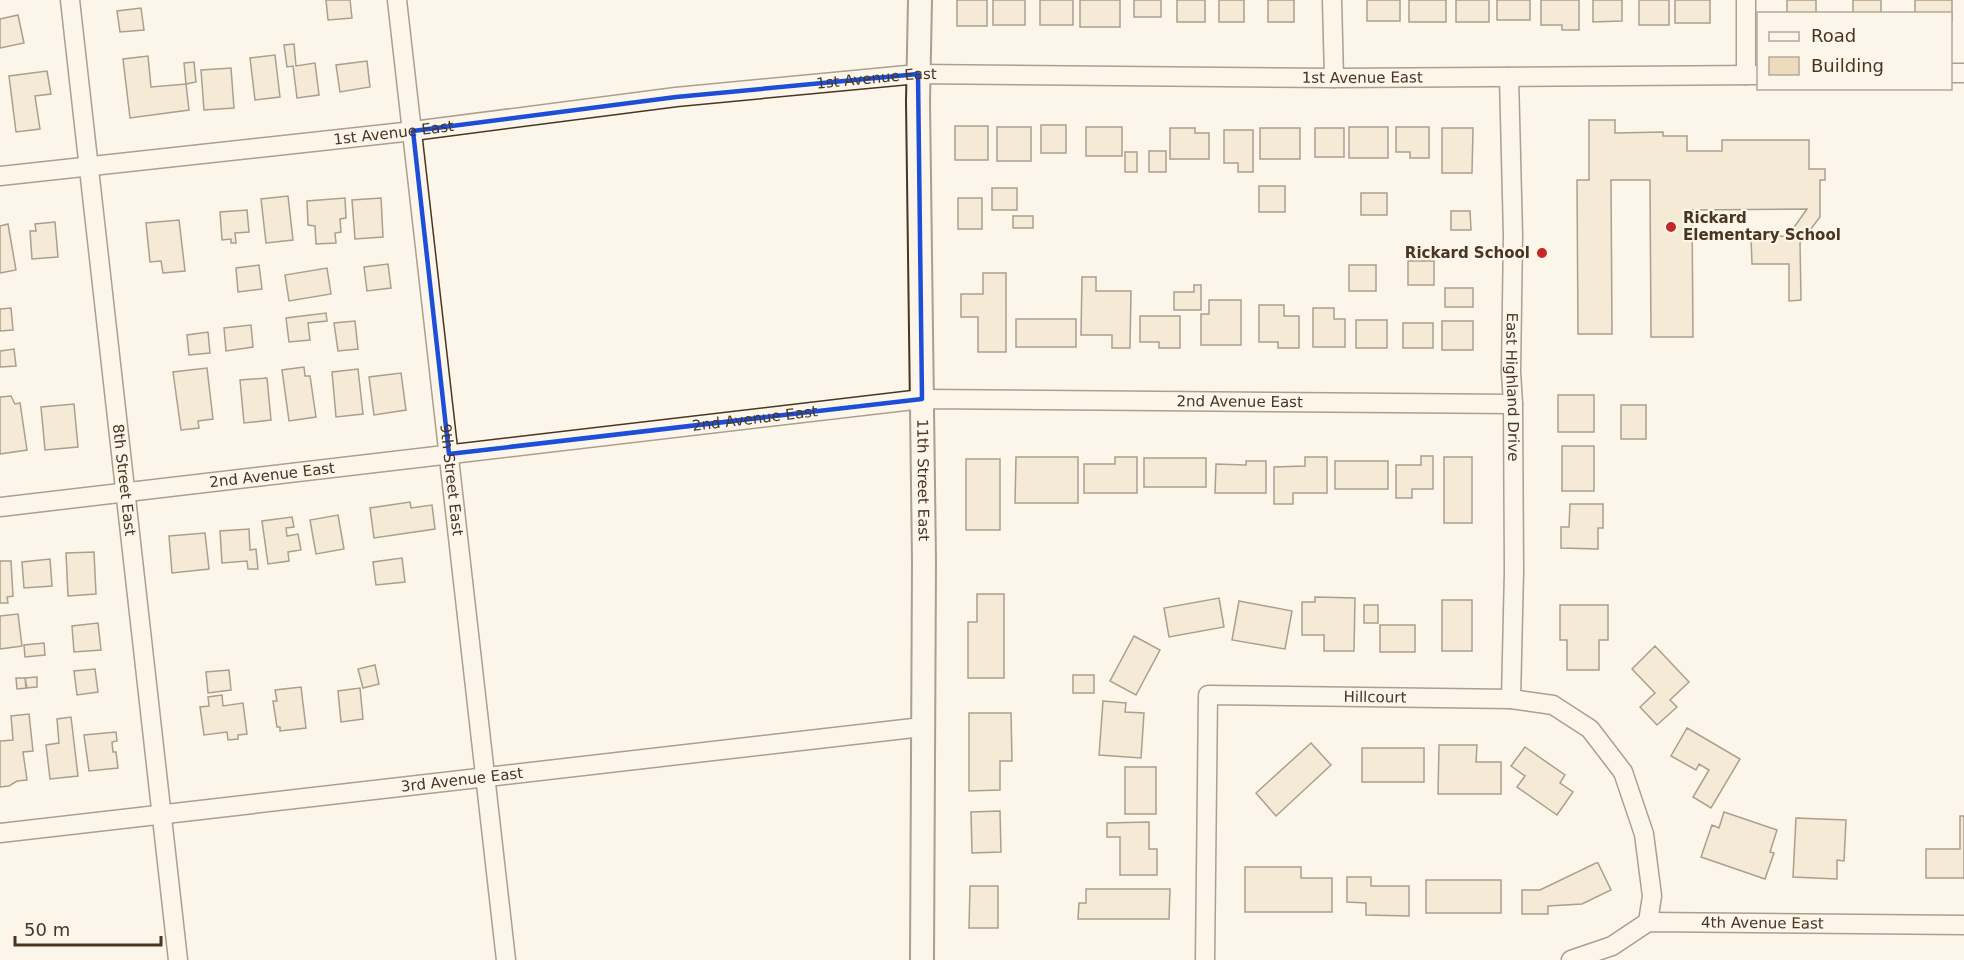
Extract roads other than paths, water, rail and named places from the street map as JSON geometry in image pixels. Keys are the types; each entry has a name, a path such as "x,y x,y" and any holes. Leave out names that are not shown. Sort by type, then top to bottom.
{"street":[{"name":"8th Street East","path":"70,0 178,960"},
{"name":"9th Street East","path":"398,0 506,960"},
{"name":"11th Street East","path":"920,0 918,74 924,561 922,960"},
{"path":"1332,0 1334,78"},
{"path":"1746,0 1752,75"},
{"name":"1st Avenue East","path":"0,176 413,131 676,97 918,74 1334,78 1752,75"},
{"name":"East Highland Drive","path":"1509,77 1513,236 1511,372 1514,571 1511,699"},
{"name":"2nd Avenue East","path":"0,507 922,399 1513,404"},
{"name":"Hillcourt","path":"1205,960 1208,695 1511,699 1553,705 1590,729 1623,772 1644,834 1652,896 1648,922"},
{"name":"3rd Avenue East","path":"0,833 922,727"},
{"path":"1571,960 1612,946 1648,922"},
{"name":"4th Avenue East","path":"1648,922 1964,925"}],"place":[{"name":"Rickard Elementary School","path":"1671,227"},
{"name":"Rickard School","path":"1542,253"}]}
